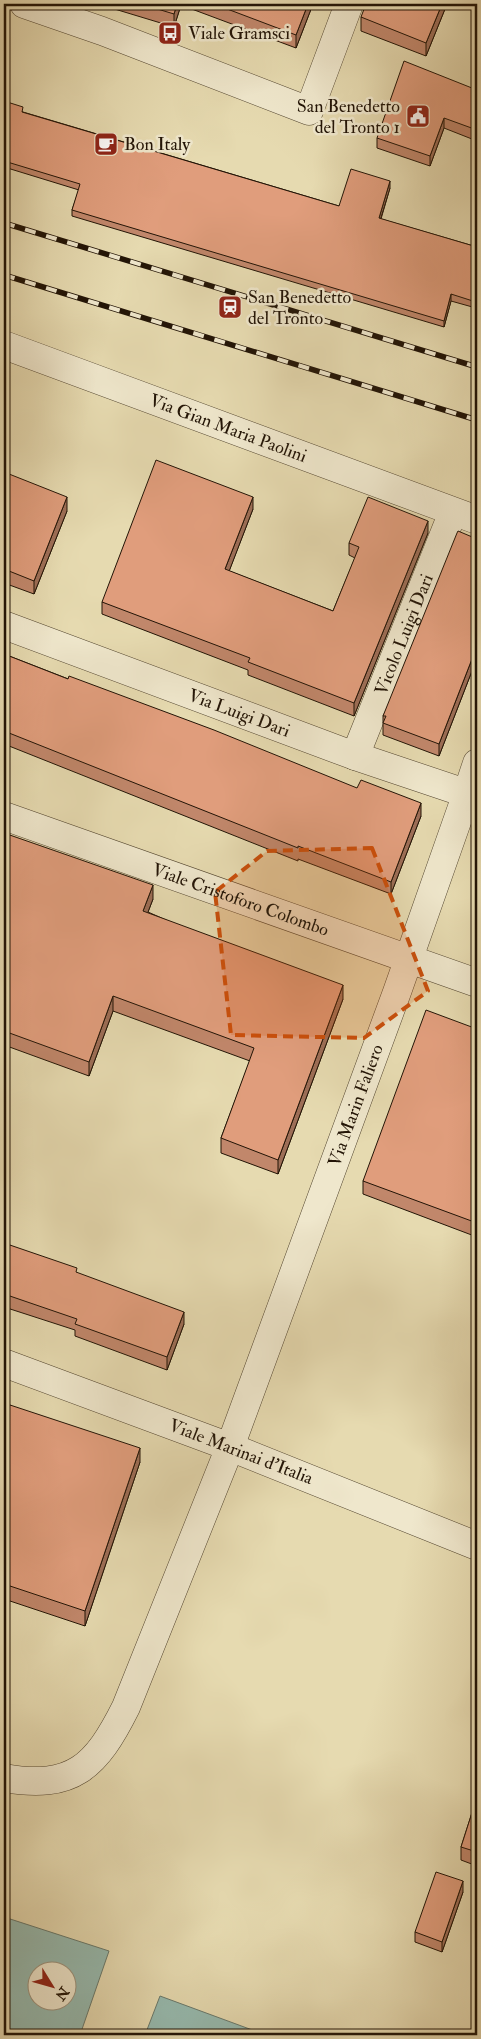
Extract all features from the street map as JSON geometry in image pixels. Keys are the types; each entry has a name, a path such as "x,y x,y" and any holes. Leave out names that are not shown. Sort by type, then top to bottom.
{"street":[{"path":"24,4 102,31 309,111 349,4"},
{"name":"Via Gian Maria Paolini","path":"4,345 465,516"},
{"name":"Vicolo Luigi Dari","path":"355,756 465,516"},
{"name":"Via Luigi Dari","path":"4,625 355,756 472,795"},
{"name":"Via Marin Faliero","path":"4,1778 32,1782 58,1780 78,1771 111,1736 126,1707 230,1447 409,959 472,795 477,763"},
{"name":"Viale Cristoforo Colombo","path":"4,816 477,982"},
{"name":"Viale Marinai d'Italia","path":"4,1363 230,1447 477,1546"}],"highlighted area":[{"path":"372,848 428,991 364,1038 231,1035 215,892 267,851"}],"water":[{"path":"4,1917 109,1951 80,2035 4,2035"},
{"path":"160,1996 255,2031 253,2035 145,2035"}],"building":[{"path":"141,4 177,4 174,14"},
{"path":"214,4 308,4 296,35"},
{"path":"366,4 442,4 426,43 361,17"},
{"name":"San Benedetto del Tronto 1","path":"404,61 477,90 477,130 444,118 430,156 377,138"},
{"path":"4,101 23,107 22,112 339,206 351,169 390,181 379,218 477,247 476,302 451,294 444,321 72,210 80,184 4,161"},
{"path":"156,460 253,497 225,569 333,611 359,547 349,543 368,497 428,521 354,703 248,662 250,658 102,602"},
{"path":"4,472 67,497 34,581 4,569"},
{"path":"458,531 477,539 477,646 439,744 383,723 386,716 383,716"},
{"path":"4,654 68,679 69,676 214,730 357,788 361,780 421,803 391,882 298,846 298,848 4,731"},
{"path":"4,833 153,885 143,911 343,985 278,1160 221,1138 254,1048 113,996 89,1062 4,1031"},
{"path":"426,1010 477,1029 477,1223 363,1181"},
{"path":"4,1243 77,1268 76,1272 184,1312 167,1357 75,1324 77,1319 4,1294"},
{"path":"4,1403 140,1448 85,1611 4,1584"},
{"path":"477,1797 477,1852 461,1847"},
{"path":"436,1872 463,1881 442,1942 415,1932"}],"railway":[{"path":"4,223 477,367"},
{"path":"4,275 477,420"}],"place":[{"name":"Viale Gramsci","path":"170,33"},
{"name":"San Benedetto del Tronto 1","path":"418,116"},
{"name":"Bon Italy","path":"106,144"},
{"name":"San Benedetto del Tronto","path":"230,307"}]}
